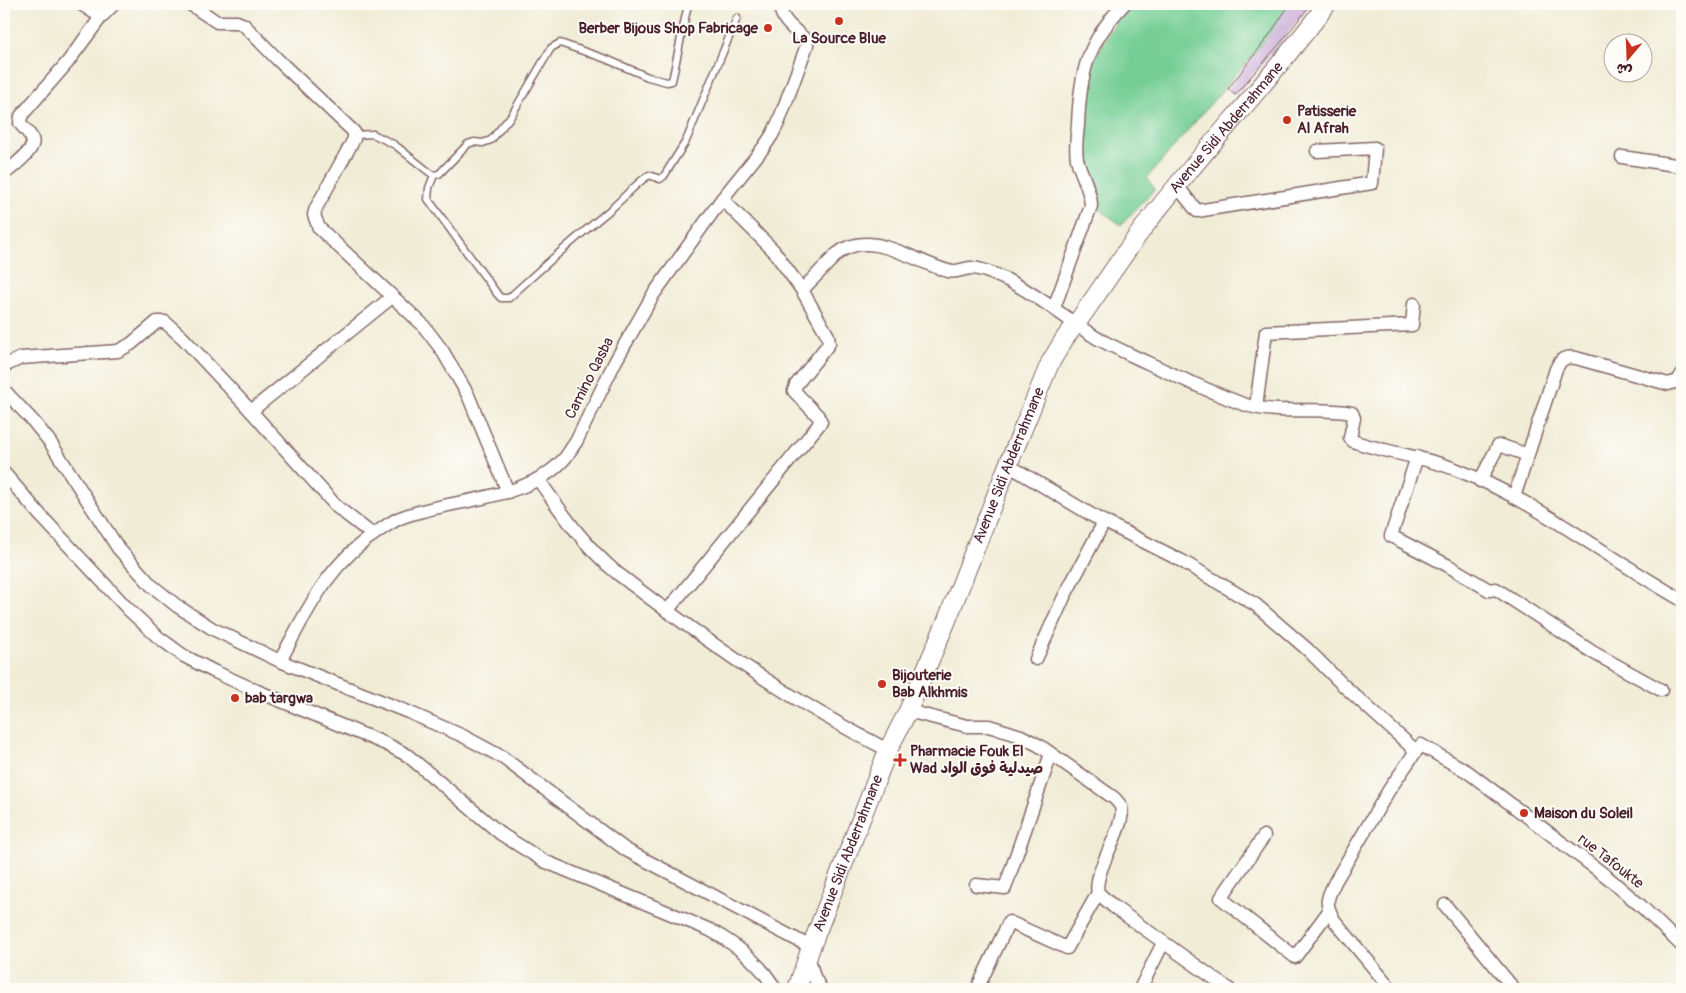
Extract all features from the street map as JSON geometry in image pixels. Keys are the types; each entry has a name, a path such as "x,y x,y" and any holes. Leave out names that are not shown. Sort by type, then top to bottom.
{"street":[{"path":"81,4 101,17"},
{"path":"4,174 33,145 31,137 20,124 21,116 67,63 101,17 114,4"},
{"path":"190,4 217,22 237,22 244,25 279,62 352,129 355,135 316,208 315,222 319,228 422,324 455,370 468,395 508,492"},
{"name":"Camino Qasba","path":"280,661 322,584 338,565 373,535 398,519 508,492 538,479 565,458 576,442 634,326 722,199 772,135 806,49 806,40 785,19 782,14 781,4"},
{"path":"1054,308 1092,206 1077,157 1078,106 1086,61 1093,45 1112,17 1124,4"},
{"name":"Avenue Sidi Abderrahmane","path":"797,989 809,951 888,750 908,711 947,620 1050,362 1065,338 1144,228 1308,30 1327,4"},
{"path":"1178,186 1197,211 1372,183 1375,148 1318,151"},
{"path":"1622,157 1682,166"},
{"path":"667,611 821,422 818,416 794,391 823,353 829,343 828,336 802,290 773,250 722,199"},
{"path":"802,290 842,250 854,245 887,247 948,271 970,268 981,270 1010,281 1112,346 1184,380 1256,407 1352,413 1354,418 1350,438 1353,441 1417,457 1455,469 1480,480 1570,528 1659,587 1682,600"},
{"path":"251,410 392,297"},
{"path":"1256,407 1266,332 1412,325 1414,304"},
{"path":"4,366 21,358 118,351 132,344 157,322 168,324 251,410 336,506 373,535"},
{"path":"1514,497 1556,369 1564,357 1576,358 1668,384 1676,383 1682,374"},
{"path":"4,390 50,442 118,548 151,585 177,606 213,629 280,661 408,712 463,736 502,757 626,850 809,951 814,977 821,989"},
{"path":"1480,480 1498,446 1528,455"},
{"path":"1417,457 1391,536 1447,565 1489,590 1496,589 1594,653 1661,690"},
{"path":"1008,466 1104,522 1180,560 1256,605 1307,649 1342,684 1416,751 1389,790 1336,880 1328,895 1327,902 1334,920 1391,989"},
{"path":"4,473 41,516 128,609 158,637 184,656 257,691 407,755 502,834 544,861 710,930 733,943 756,964 775,989"},
{"path":"538,479 580,536 599,558 667,611 759,675 846,730 888,750"},
{"path":"1036,659 1064,597 1104,522"},
{"path":"908,711 967,726 989,726 1021,736 1051,754 1114,798 1121,808 1121,819 1098,881 1098,893 1067,948 1008,922 977,989"},
{"name":"rue Tafoukte","path":"1416,751 1421,745 1468,772 1496,792 1606,876 1641,906 1682,946"},
{"path":"976,886 1005,888 1051,754"},
{"path":"1264,836 1221,898 1295,957 1329,911"},
{"path":"1098,893 1108,903 1162,943 1229,989"},
{"path":"1445,905 1514,989"},
{"path":"1140,989 1162,943"}],"lane":[{"path":"434,175 439,174 468,144 474,142 483,143 491,140 510,116 551,48 560,43 606,59 648,77 667,82 672,81 688,4"},
{"path":"434,175 429,188 428,199 498,295 501,298 509,298 645,178 649,176 660,179 664,176 686,141 737,18"},
{"path":"355,135 373,134 395,145 434,175"}],"green space":[{"path":"1132,4 1292,4 1268,37 1147,178 1155,189 1121,225 1096,207 1079,157 1081,83 1116,21"}],"building":[{"path":"1290,4 1311,4 1283,40 1235,95 1228,89 1268,37"}],"place":[{"name":"La Source Blue","path":"839,21"},
{"name":"Berber Bijous Shop Fabricage","path":"768,28"},
{"name":"Patisserie Al Afrah","path":"1287,120"},
{"name":"Bijouterie Bab Alkhmis","path":"882,684"},
{"name":"bab targwa","path":"235,698"},
{"name":"Pharmacie Fouk El Wad صيدلية فوق الواد","path":"900,760"},
{"name":"Maison du Soleil","path":"1524,813"}]}
